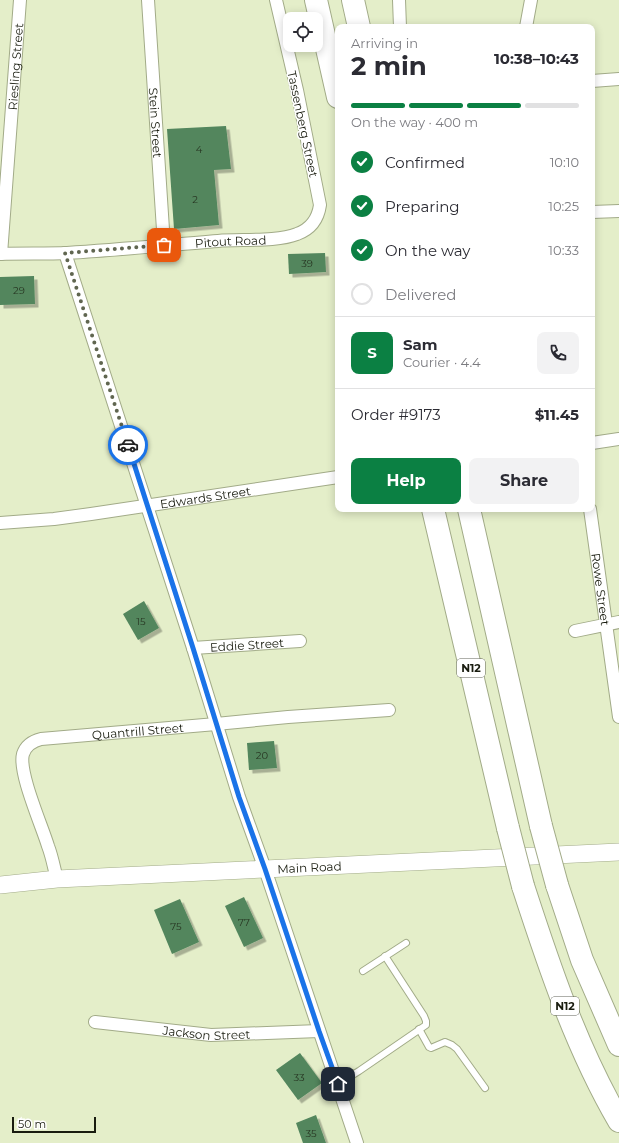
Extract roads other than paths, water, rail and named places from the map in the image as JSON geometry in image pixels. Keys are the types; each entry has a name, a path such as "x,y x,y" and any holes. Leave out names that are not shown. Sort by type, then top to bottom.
{"highway":[{"path":"316,0 335,84"},
{"path":"353,0 358,24"},
{"name":"N12","path":"434,512 523,886 548,964 579,1042 619,1121"},
{"name":"N12","path":"470,512 540,826 557,886 582,960 619,1045"}],"street":[{"name":"Riesling Street","path":"1,254 20,0"},
{"name":"Stein Street","path":"148,0 164,245"},
{"name":"Tassenberg Street","path":"276,0 297,90 320,205 319,211 312,224"},
{"path":"399,0 400,24"},
{"path":"527,24 531,0"},
{"path":"595,81 619,79"},
{"path":"595,212 619,211"},
{"name":"Pitout Road","path":"1,254 65,253 288,237 305,230 312,224"},
{"path":"65,253 193,648 239,797 265,869 357,1143"},
{"path":"595,443 619,439"},
{"name":"Edwards Street","path":"0,523 54,519 335,477"},
{"name":"Rowe Street","path":"590,512 619,717"},
{"path":"575,631 619,622"},
{"name":"Eddie Street","path":"193,648 300,641"},
{"name":"Quantrill Street","path":"57,879 49,847 25,780 22,764 23,754 28,745 34,741 41,739 288,717 389,710"},
{"name":"Main Road","path":"0,885 57,879 619,852"},
{"name":"Jackson Street","path":"94,1022 211,1035 319,1031"}],"lane":[{"path":"363,971 406,942"},
{"path":"338,1084 426,1025 424,1016 385,956"},
{"path":"419,1029 429,1047 431,1048 445,1042 457,1049 485,1088"}]}
